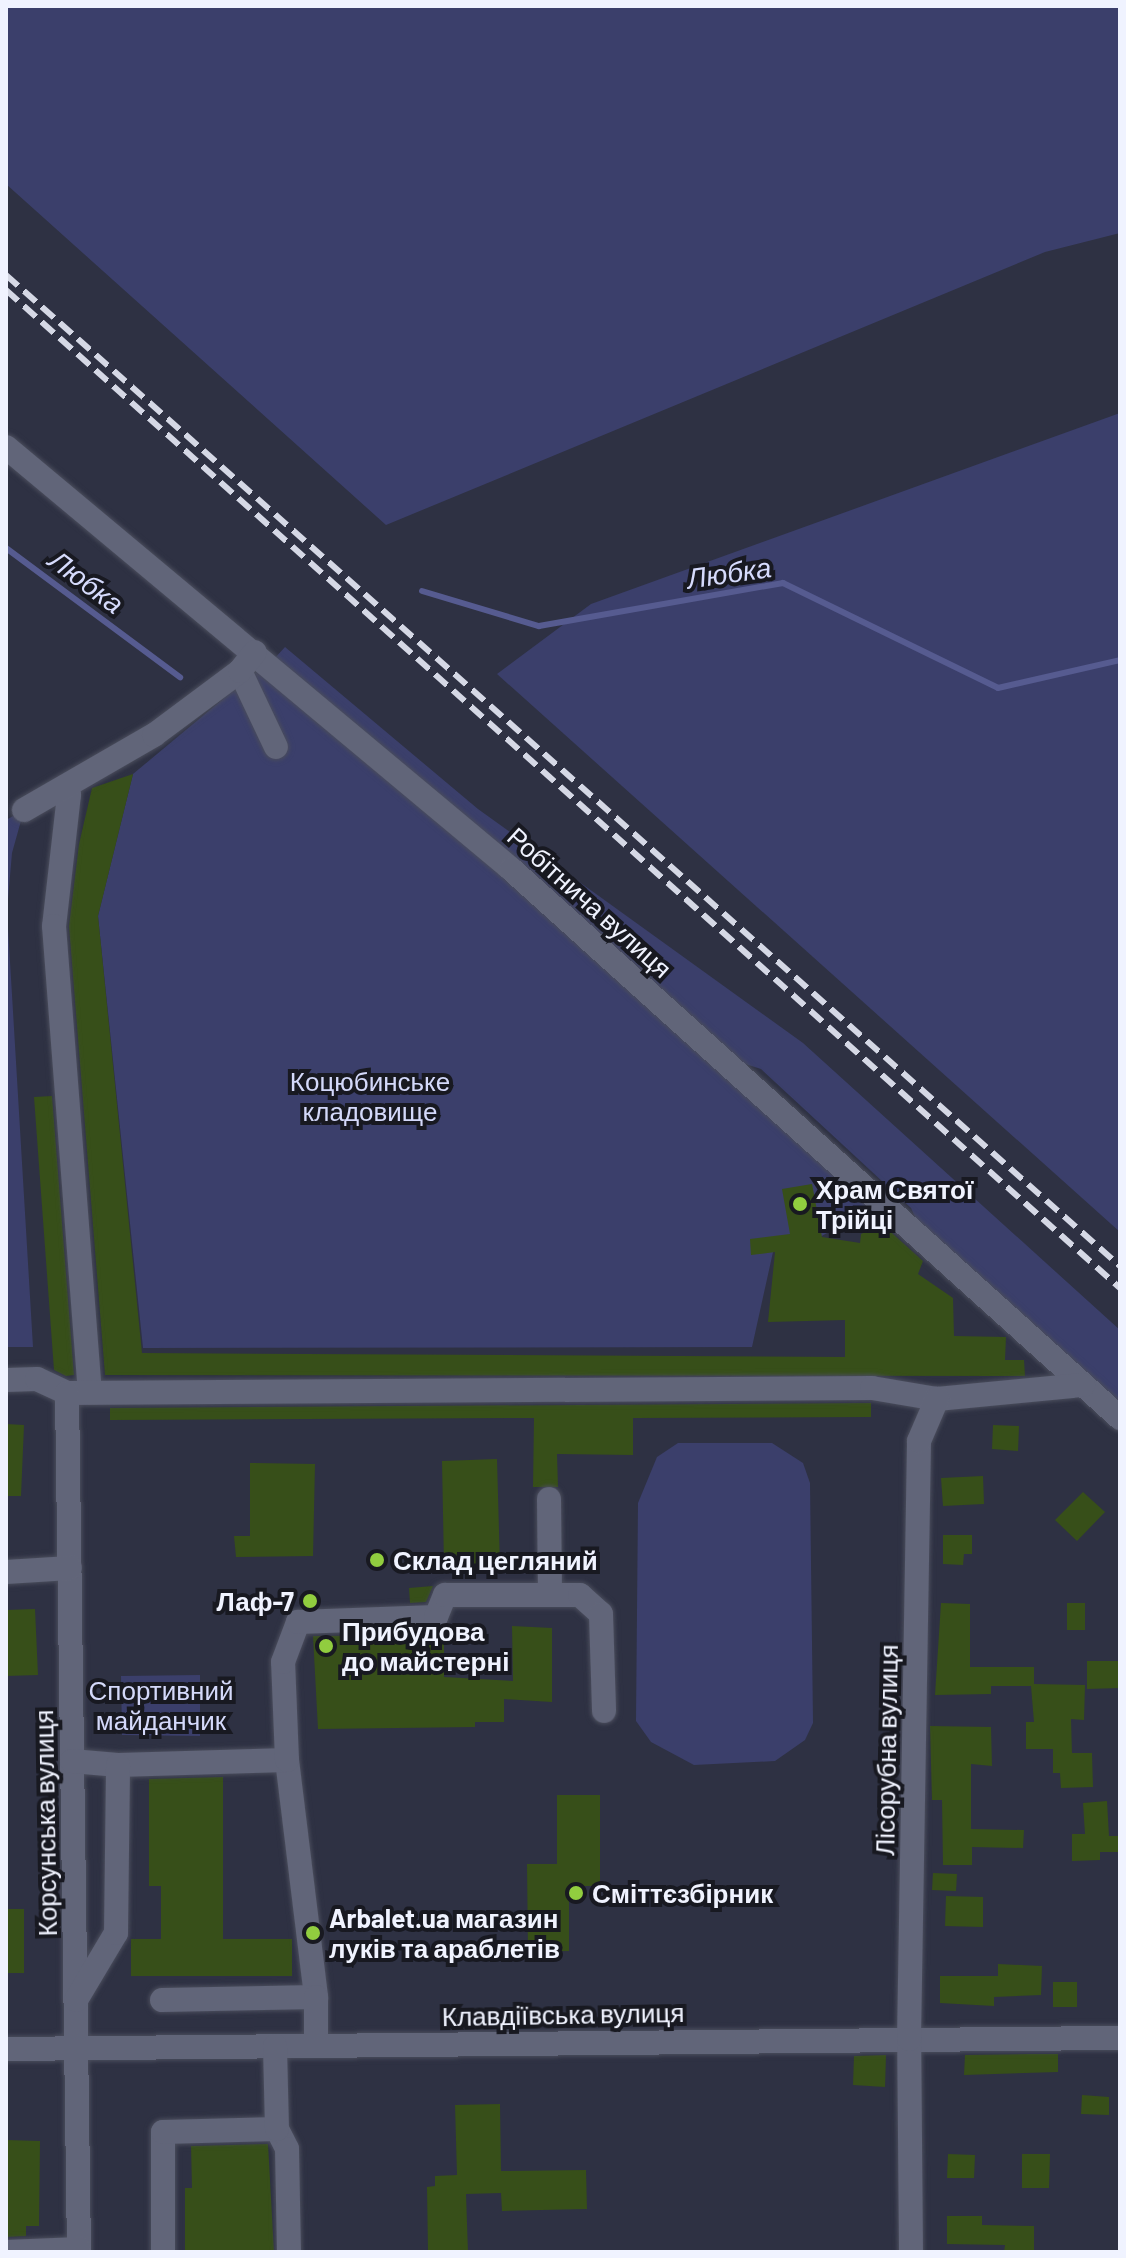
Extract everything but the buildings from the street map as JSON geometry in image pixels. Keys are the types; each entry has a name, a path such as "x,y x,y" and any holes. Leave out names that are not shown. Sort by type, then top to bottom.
{"street":[{"name":"Робітнича вулиця","path":"6,447 511,869 1120,1418"},
{"path":"24,810 154,735 240,671 255,652"},
{"path":"240,671 276,747"},
{"name":"Корсунська вулиця","path":"65,787 69,795 54,926 79,1392 70,1568 79,2250"},
{"path":"6,1380 37,1379 79,1392 872,1388 937,1399 1083,1385"},
{"name":"Лісорубна вулиця","path":"911,2252 909,2039 919,1441 937,1399"},
{"path":"549,1499 550,1595"},
{"path":"6,1572 70,1568"},
{"path":"316,2046 316,1997 287,1760 283,1662 298,1622 436,1617 445,1595 580,1595 601,1614 604,1711"},
{"path":"72,1761 118,1765 287,1760"},
{"path":"76,2000 116,1933 118,1765"},
{"path":"162,2000 316,1997"},
{"name":"Клавдіївська вулиця","path":"6,2049 1120,2038"},
{"path":"275,2046 277,2129 287,2149 289,2252"},
{"path":"163,2252 163,2132 277,2129"},
{"path":"6,2252 79,2250"}],"green space":[{"path":"6,6 1120,6 1120,233 1045,252 386,525 6,184"},
{"path":"1120,413 1120,1232 497,674 591,604"},
{"path":"285,647 478,809 803,1043 1120,1330 1120,1408 918,1224 911,1208 761,1069 742,1063 274,659"},
{"name":"Коцюбинське кладовище","path":"259,669 503,877 873,1207 820,1237 775,1243 752,1347 143,1348 98,916 133,774"},
{"path":"24,810 12,853 7,911 33,1347 6,1347 6,820"},
{"path":"678,1443 772,1443 803,1463 810,1483 813,1723 805,1740 775,1761 694,1765 651,1742 636,1721 638,1503 657,1457"},
{"name":"Спортивний майданчик","path":"200,1675 200,1736 122,1735 121,1676"}],"waterway":[{"name":"Любка","path":"6,548 180,677"},
{"name":"Любка","path":"422,591 539,626 783,583 998,688 1120,660"}],"railway":[{"path":"6,275 1120,1266"},
{"path":"6,290 1120,1288"}],"place":[{"name":"Храм Святої Трійці","path":"800,1204"},
{"name":"Склад цегляний","path":"377,1560"},
{"name":"Лаф-7","path":"310,1601"},
{"name":"Прибудова до майстерні","path":"326,1646"},
{"name":"Сміттєзбірник","path":"576,1893"},
{"name":"Arbalet.ua магазин луків та араблетів","path":"313,1933"}]}
